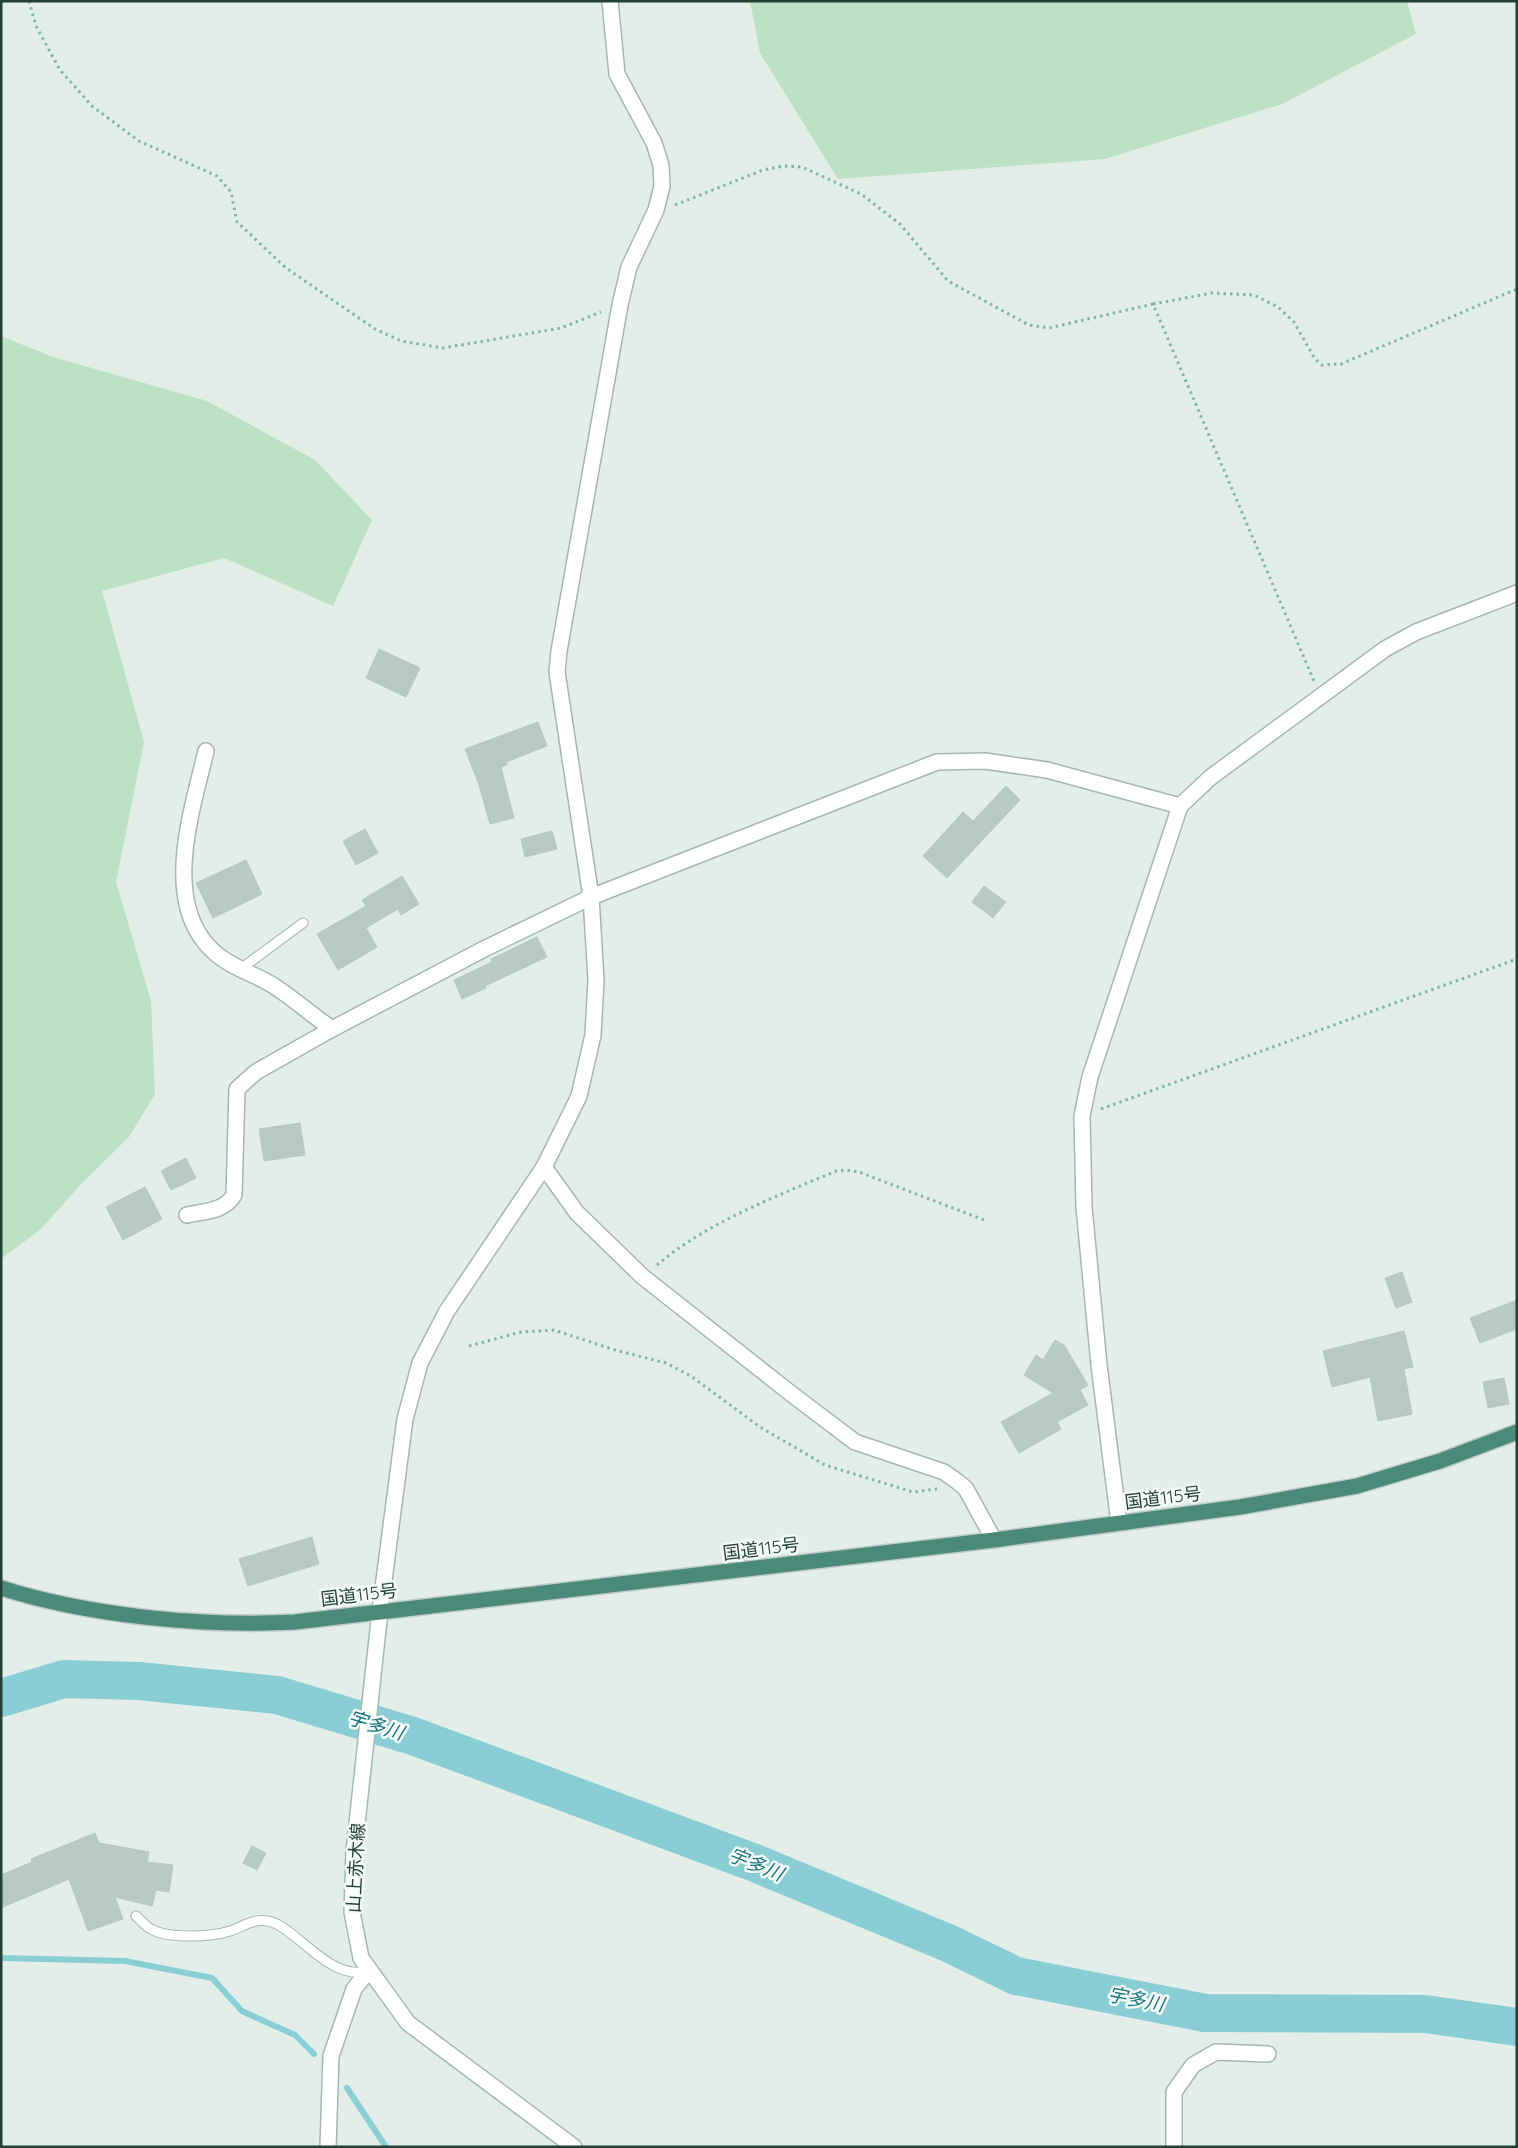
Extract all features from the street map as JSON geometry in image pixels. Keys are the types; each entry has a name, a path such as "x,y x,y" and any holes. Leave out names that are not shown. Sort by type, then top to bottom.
{"highway":[{"name":"国道115号","path":"1,1588 23,1595 108,1612 249,1624 295,1622 994,1540 1240,1507 1357,1486 1440,1461 1517,1432"}],"street":[{"name":"山上赤木線","path":"574,2147 408,2023 361,1958 352,1912 354,1851 380,1611 405,1419 420,1363 447,1311 544,1168 579,1096 593,1035 596,980 591,897 556,672 620,305 629,267 656,210 662,186 661,165 654,143 617,74 610,1"},
{"path":"1119,1523 1099,1364 1085,1217 1082,1116 1090,1077 1180,806 1210,777 1385,649 1416,632 1517,594"},
{"path":"206,750 187,828 184,860 187,906 196,932 215,953 274,986 332,1029"},
{"path":"186,1215 220,1208 229,1204 234,1195 238,1089 256,1072 332,1029 484,949 591,897 937,762 985,761 1047,770 1180,806"},
{"path":"544,1168 577,1213 643,1277 855,1442 944,1472 958,1482 966,1489 994,1540"},
{"path":"328,2147 331,2056 354,1989 370,1970"},
{"path":"1174,2147 1174,2092 1193,2065 1216,2052 1268,2054"}],"lane":[{"path":"242,968 302,923"},
{"path":"136,1916 151,1930 177,1935 212,1935 260,1919 276,1924 340,1970 360,1973 370,1970"}],"path":[{"path":"29,1 36,26 60,70 92,106 139,141 217,176 231,192 236,222 286,268 375,329 401,342 444,348 561,328 620,305"},
{"path":"656,210 688,201 763,170 784,166 802,167 861,194 900,224 948,281 1029,325 1049,328 1212,293 1254,295 1278,307 1294,322 1315,359 1322,365 1341,364 1517,289"},
{"path":"1154,304 1320,695"},
{"path":"1082,1116 1517,959"},
{"path":"643,1277 671,1253 749,1208 841,1170 858,1172 984,1220"},
{"path":"469,1346 520,1332 554,1330 615,1350 666,1363 691,1376 760,1427 825,1465 913,1492 930,1491 958,1482"}],"green space":[{"path":"750,1 1407,1 1416,34 1282,104 1105,159 838,179 760,53"},
{"path":"1,336 53,357 207,401 315,460 372,520 333,606 224,558 102,591 144,742 116,882 151,1001 155,1094 129,1137 82,1183 41,1229 1,1259"}],"building":[{"path":"379,649 420,668 406,697 366,678"},
{"path":"538,722 547,746 506,762 507,765 501,767 514,818 490,824 479,785 465,749"},
{"path":"1006,786 1020,800 947,878 923,856 963,812 973,821"},
{"path":"365,829 378,853 356,865 343,841"},
{"path":"552,831 557,849 525,857 521,839"},
{"path":"246,860 262,894 213,918 196,883"},
{"path":"402,876 419,904 401,915 398,909 366,928 377,947 338,970 317,934 366,906 362,900"},
{"path":"984,886 1006,902 993,918 972,902"},
{"path":"537,937 547,957 462,999 454,980 492,962 491,959"},
{"path":"300,1123 305,1155 264,1161 259,1129"},
{"path":"186,1158 196,1178 171,1190 161,1171"},
{"path":"145,1187 162,1219 123,1240 106,1207"},
{"path":"1402,1272 1412,1302 1396,1308 1385,1278"},
{"path":"1517,1300 1517,1329 1480,1343 1470,1318"},
{"path":"1404,1331 1413,1367 1404,1369 1412,1414 1378,1421 1370,1377 1332,1387 1323,1351"},
{"path":"1055,1340 1064,1345 1088,1385 1080,1390 1088,1405 1057,1422 1061,1429 1019,1453 1001,1422 1053,1393 1024,1375 1036,1355 1043,1360"},
{"path":"1504,1378 1509,1404 1488,1408 1483,1382"},
{"path":"312,1537 319,1564 248,1586 239,1559"},
{"path":"95,1833 99,1843 149,1852 147,1862 173,1865 169,1892 156,1890 152,1906 115,1897 123,1919 88,1931 69,1879 1,1908 1,1875 32,1862 31,1859"},
{"path":"252,1846 266,1853 257,1870 243,1863"}],"waterway":[{"name":"宇多川","path":"1,1698 64,1679 139,1681 277,1695 413,1736 755,1863 948,1943 1016,1976 1205,2013 1425,2014 1517,2027"},
{"path":"1,1958 125,1961 212,1978 242,2011 295,2035 314,2054"},
{"path":"347,2088 386,2147"}]}
